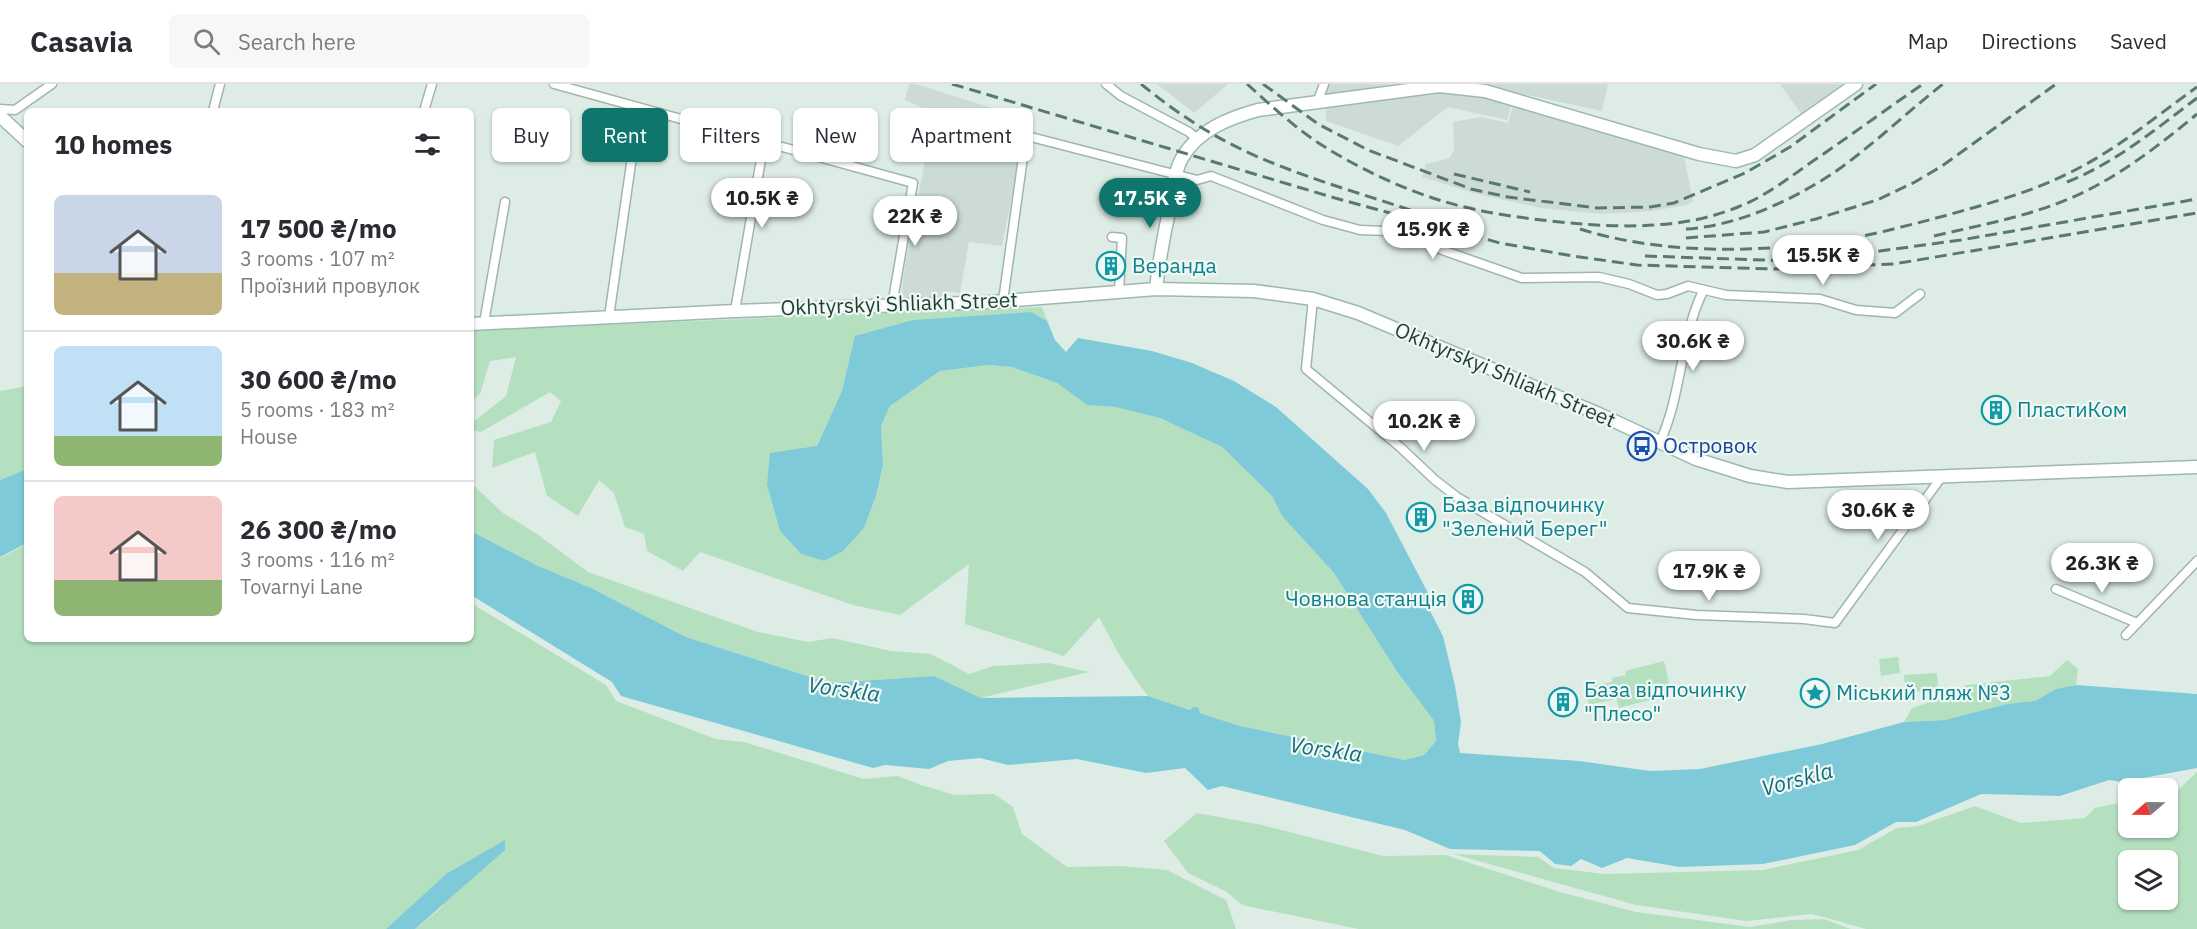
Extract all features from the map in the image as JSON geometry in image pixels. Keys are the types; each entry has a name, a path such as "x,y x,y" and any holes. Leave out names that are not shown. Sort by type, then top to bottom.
{"main road":[{"path":"1156,289 1160,254 1181,159 1197,138 1222,122 1240,115 1258,110 1439,85 1485,91 1678,148 1736,161 1755,155 1856,84"},
{"path":"0,116 24,138"},
{"name":"Okhtyrskyi Shliakh Street","path":"474,324 1003,301 1156,289 1254,291 1313,299 1358,313 1696,459 1750,476 1788,482 2197,467"}],"street":[{"path":"0,109 15,110 52,84"},
{"path":"214,108 220,84"},
{"path":"425,108 432,84"},
{"path":"554,84 639,108"},
{"path":"1106,84 1121,96 1197,138"},
{"path":"1317,103 1324,84"},
{"path":"1003,301 1026,139 1197,180 1211,176 1323,220 1360,230 1414,232 1442,250 1522,278 1599,277 1629,284 1657,295 1667,294 1688,286 1726,296 1820,299 1856,310 1895,313 1920,294"},
{"path":"781,147 913,183 892,306"},
{"path":"609,317 631,162"},
{"path":"735,311 761,162"},
{"path":"484,323 505,202"},
{"path":"1112,237 1122,238 1119,291"},
{"path":"1660,442 1668,424 1693,313 1703,291"},
{"path":"1313,299 1306,369 1400,447 1442,486 1585,572 1628,608 1696,615 1804,619 1835,623 1944,475"},
{"path":"2126,635 2197,561"},
{"path":"2056,589 2137,623"}],"shaded area":[{"path":"909,84 916,84 992,108 923,108 905,100"},
{"path":"1157,84 1228,84 1194,113"},
{"path":"1328,84 1391,84 1330,98 1325,91"},
{"path":"1486,84 1608,84 1602,111 1485,86"},
{"path":"1780,84 1842,84 1801,114"},
{"path":"1441,91 1481,97 1511,106 1507,120 1448,107 1398,146 1326,121 1326,106"},
{"path":"1513,106 1683,151 1693,201 1687,205 1651,211 1601,214 1541,208 1477,194 1422,177 1426,164 1450,158 1454,149 1453,122 1481,117 1508,123"},
{"path":"925,162 1019,162 1002,246 969,242 960,293 947,291 945,296 902,298 903,276"}],"green space":[{"path":"1042,307 1055,340 1047,321 856,336 842,391 817,446 767,485 780,531 801,554 824,561 864,528 876,496 883,465 881,426 890,406 940,371 988,365 1012,367 1057,383 1087,405 1115,407 1160,418 1222,447 1272,496 1282,516 1334,573 1398,673 1434,721 1436,741 1424,755 1405,760 1240,726 1148,696 1117,651 1099,617 1064,656 965,624 969,564 900,615 853,605 700,552 683,571 647,551 644,534 625,527 614,493 599,480 578,516 547,496 535,452 492,468 494,440 551,422 561,401 550,392 481,432 474,431 474,422 506,396 516,357 490,361 480,394 474,399 474,330"},
{"path":"24,387 24,470 0,480 0,391"},
{"path":"474,486 503,513 537,534 588,572 758,632 808,642 832,638 891,651 931,654 969,674 993,666 1048,663 1089,672 981,698 934,676 829,683 686,637 591,588 536,565 474,533"},
{"path":"24,546 24,642 474,642 474,605 606,685 616,701 716,739 744,742 864,779 898,776 955,795 994,794 1013,807 1022,834 1067,867 1121,866 1167,870 1226,900 1236,929 415,929 443,906 446,874 386,929 0,929 0,558"},
{"path":"1898,657 1900,673 1881,676 1879,659"},
{"path":"2067,660 2078,669 2076,685 2056,689 2035,701 2007,704 1945,720 1904,722 1912,708 1936,700 1966,685 2050,676"},
{"path":"1664,661 1670,687 1667,688 1669,695 1619,708 1615,693 1616,699 1589,705 1585,687 1612,682 1612,678 1626,675 1625,671"},
{"path":"1937,673 1938,691 1905,692 1904,675"},
{"path":"2197,772 2197,929 1866,929 1812,914 1747,921 1636,905 1453,854 1538,857 1554,868 1605,874 1763,870 1858,850 1897,828 1918,826 1975,806 2021,823 2085,818 2095,808 2118,803 2118,838 2178,838 2178,790"},
{"path":"1197,813 1262,825 1383,856 1445,855 1560,892 1636,912 1750,927 1792,920 1824,919 1851,929 1359,929 1242,905 1227,892 1188,873 1164,841"}],"water":[{"name":"Vorskla","path":"1031,312 1047,321 1055,340 1066,352 1078,338 1152,351 1192,363 1234,381 1276,407 1368,489 1386,513 1428,593 1429,609 1443,636 1461,722 1458,744 1460,753 1579,761 1650,771 1700,769 1822,744 1904,722 1945,720 2007,704 2035,701 2056,689 2076,685 2197,694 2197,768 2143,778 2118,778 2118,781 2109,780 2060,796 1981,794 1916,822 1896,822 1855,845 1763,864 1680,867 1627,858 1602,868 1581,859 1571,866 1555,864 1540,851 1450,849 1405,830 1222,786 1208,790 1185,768 1146,773 1077,759 1008,765 980,758 948,761 929,769 885,765 873,768 621,696 612,682 474,597 474,533 536,565 591,588 686,637 829,683 934,676 981,698 1148,696 1190,710 1198,707 1200,713 1240,726 1405,760 1424,755 1436,741 1434,721 1398,673 1334,573 1282,516 1272,496 1222,447 1160,418 1115,407 1087,405 1057,383 1012,367 988,365 940,371 890,406 881,426 883,465 876,496 864,528 843,551 824,561 801,554 780,531 767,485 770,453 817,446 842,391 855,336 913,320"},
{"path":"24,470 24,545 0,557 0,480"},
{"path":"505,840 505,850 415,929 386,929 446,874"}],"railway":[{"path":"952,84 1335,198 1500,243 1637,265 1772,269 1894,264 2197,213"},
{"path":"1141,84 1200,127 1259,157 1312,178 1419,213"},
{"path":"1247,84 1317,142 1376,175 1408,189 1456,205 1510,216 1622,226 1701,219 1720,214 1760,197 1923,84"},
{"path":"1263,84 1318,124 1368,150 1471,189 1508,197 1597,208 1650,207 1674,203 1745,173 1790,147 1876,84"},
{"path":"1686,229 1705,227 1744,217 1799,194 1861,153 1943,84"},
{"path":"1686,238 1764,232 1877,200 1942,166 2056,84"},
{"path":"1580,229 1608,237 1666,246 1726,249 1815,244 1880,232 1992,202 2054,180 2119,144 2197,87"},
{"path":"2067,182 2118,155 2197,98"},
{"path":"1934,236 2029,213 2084,192 2143,156 2197,114"},
{"path":"1454,174 1530,192"},
{"path":"1645,256 1791,261 1850,255 1961,240 2197,199"}],"place":[{"name":"Веранда","path":"1111,266"},
{"name":"ПластиКом","path":"1996,410"},
{"name":"Островок","path":"1642,446"},
{"name":"База відпочинку \"Зелений Берег\"","path":"1421,517"},
{"name":"Човнова станція","path":"1468,599"},
{"name":"Міський пляж №3","path":"1815,693"},
{"name":"База відпочинку \"Плесо\"","path":"1563,702"}]}
